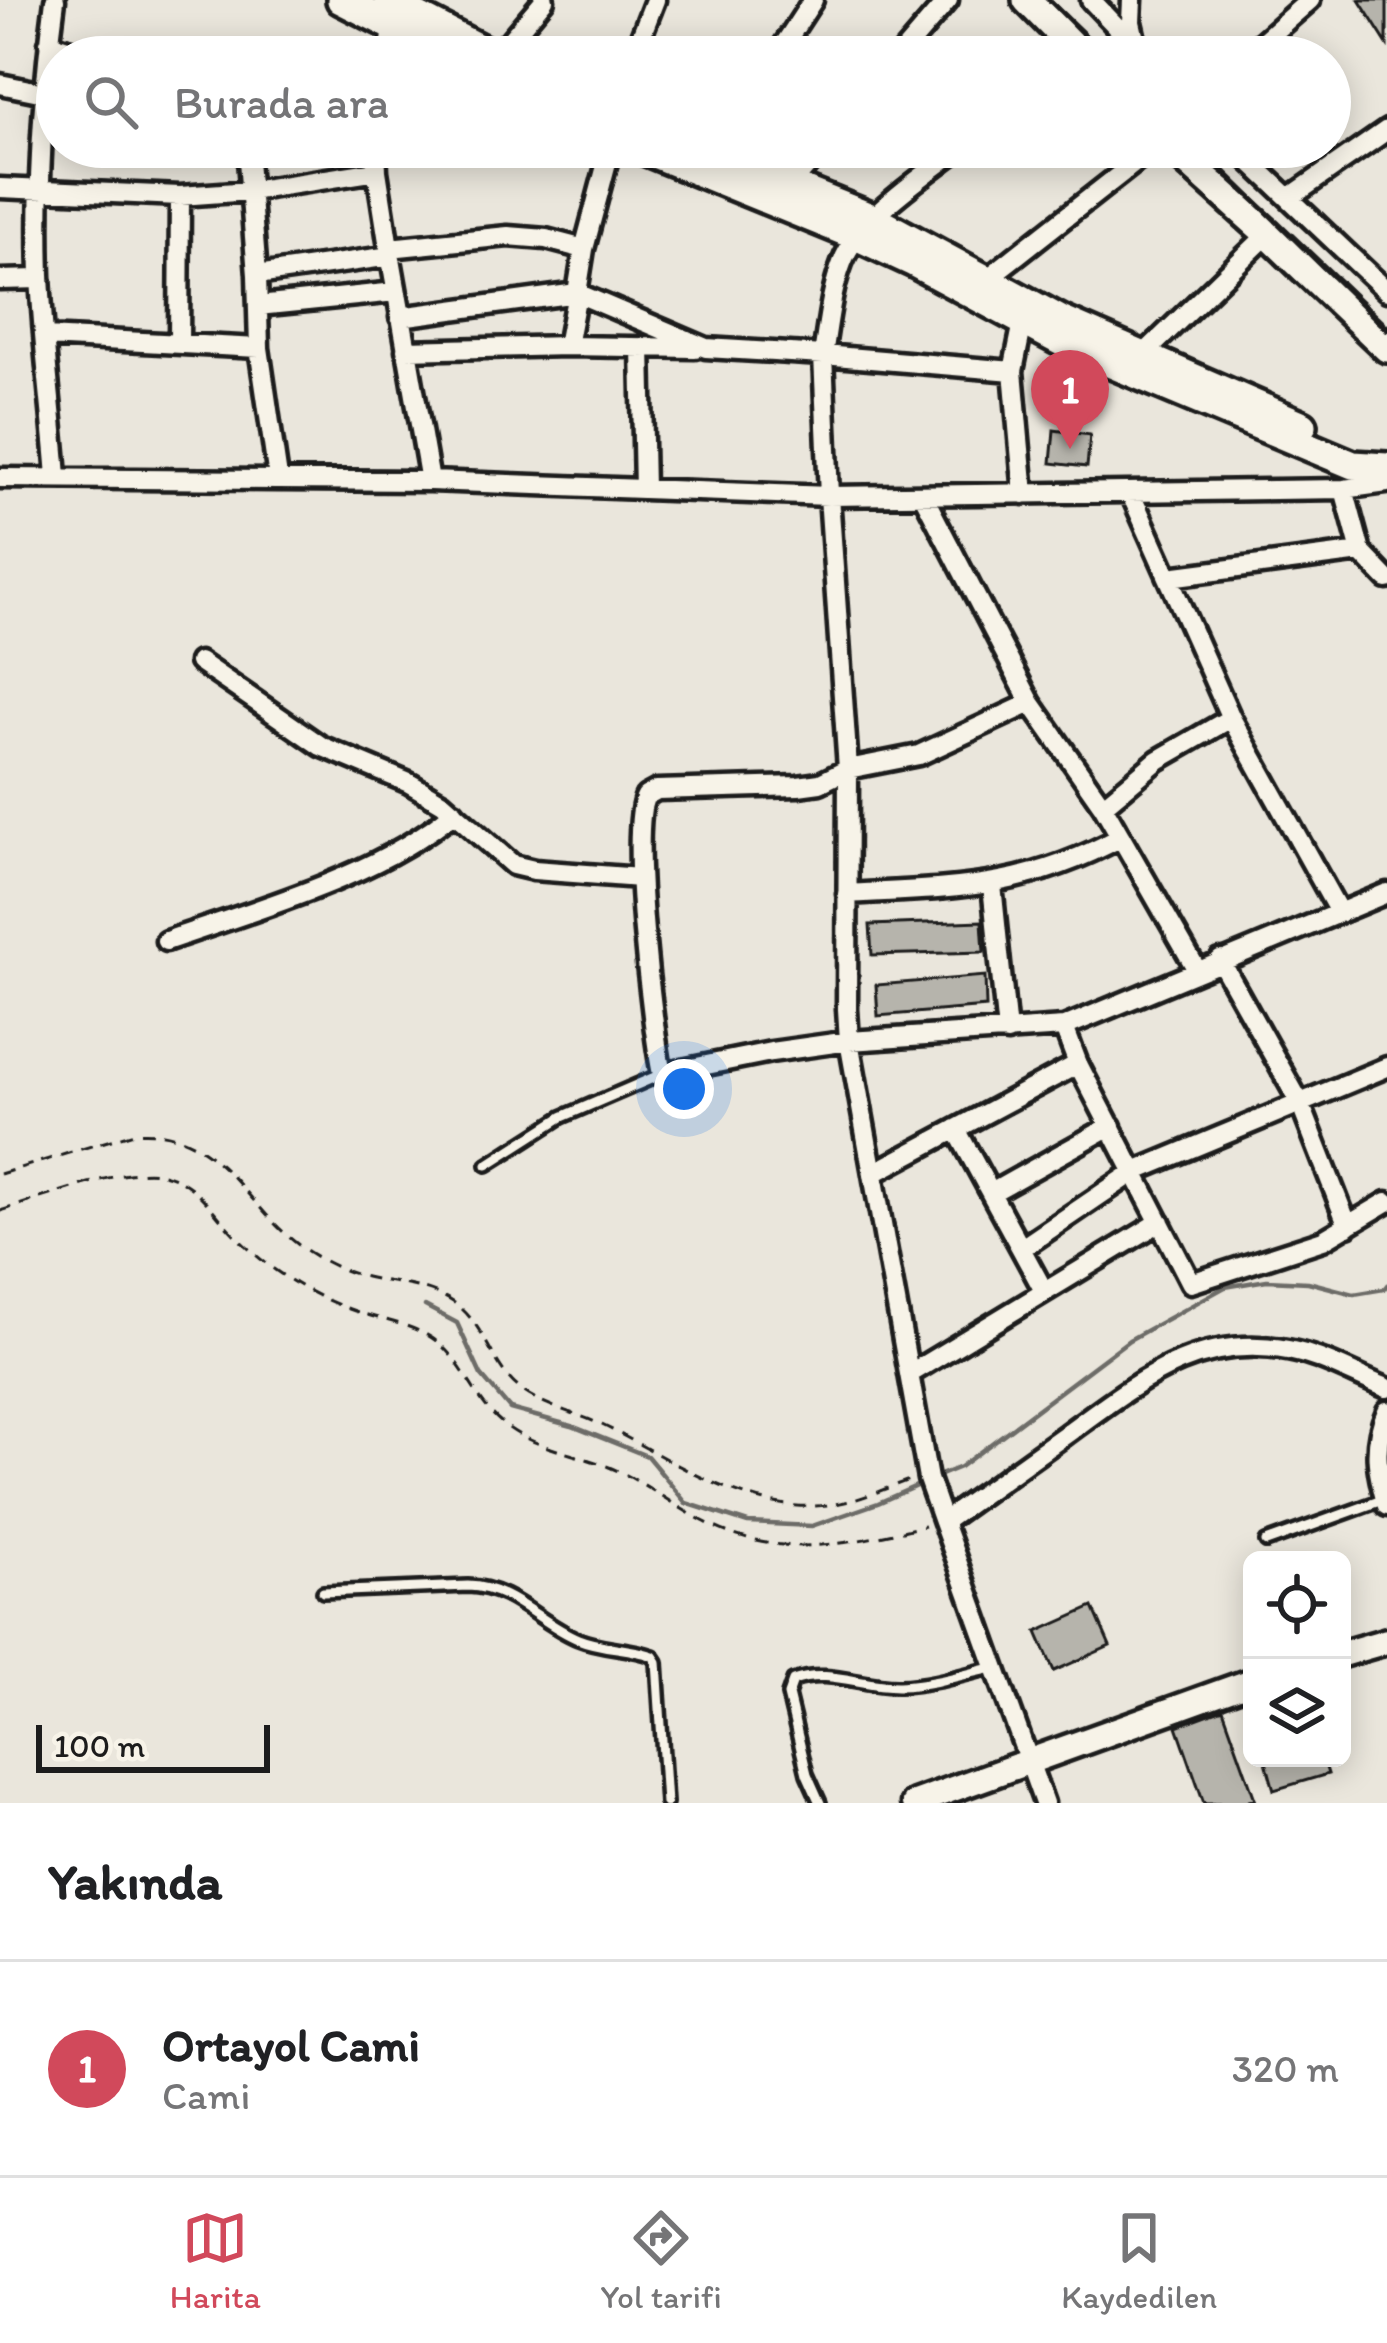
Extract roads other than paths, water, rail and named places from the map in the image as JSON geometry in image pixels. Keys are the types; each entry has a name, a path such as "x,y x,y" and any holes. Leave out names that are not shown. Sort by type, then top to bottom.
{"main road":[{"path":"341,0 392,10 450,36"},
{"path":"1027,0 1060,36"},
{"path":"392,10 426,36"},
{"path":"696,168 988,278 1063,321 1306,426 1387,467"},
{"path":"753,168 791,184 914,263 1100,359 1353,465 1387,467"},
{"path":"1194,168 1387,348"}],"street":[{"path":"50,36 55,0"},
{"path":"514,36 544,0"},
{"path":"641,36 656,0"},
{"path":"789,36 812,0"},
{"path":"917,36 947,0"},
{"path":"1090,0 1125,36"},
{"path":"1132,0 1136,36"},
{"path":"1269,36 1310,0"},
{"path":"0,84 36,91"},
{"path":"1351,155 1387,130"},
{"path":"42,168 40,279 57,477"},
{"path":"248,168 259,348 278,478"},
{"path":"377,168 430,481"},
{"path":"567,346 584,249 605,168"},
{"path":"791,184 805,168"},
{"path":"936,168 865,228 842,263 823,355 848,770 849,1041 928,1476 1044,1803"},
{"path":"988,278 1127,168"},
{"path":"1257,168 1387,291"},
{"path":"1289,198 1332,168"},
{"path":"0,188 180,196 250,191 377,171"},
{"path":"179,344 180,196"},
{"path":"1142,356 1268,234"},
{"path":"257,275 508,236 584,249"},
{"path":"0,280 40,279"},
{"path":"258,306 396,292"},
{"path":"400,317 577,292 706,348"},
{"path":"1023,322 1013,370 1024,494"},
{"path":"46,337 259,348"},
{"path":"641,347 644,489"},
{"path":"406,350 706,348 1013,370"},
{"path":"0,478 430,481 829,496 1344,489 1387,483"},
{"path":"1344,489 1360,552 1387,579"},
{"path":"1130,492 1231,718 1339,912"},
{"path":"923,495 1031,703 1103,806 1198,970"},
{"path":"1169,577 1360,552"},
{"path":"199,662 321,746 409,783 454,812 513,865 640,878"},
{"path":"1031,703 919,755 848,770 809,785 651,792 640,806 640,878 662,1074 849,1041 1064,1027 1387,893"},
{"path":"1103,806 1158,760 1231,718"},
{"path":"166,941 314,889 400,850 454,812"},
{"path":"848,894 992,885 1056,868 1121,837"},
{"path":"992,885 1007,1032"},
{"path":"1220,960 1300,1103 1348,1226"},
{"path":"1064,1027 1078,1064 1191,1283 1323,1240 1387,1202"},
{"path":"874,1173 1078,1064"},
{"path":"1022,1248 1134,1172 1387,1066"},
{"path":"992,1192 1111,1126"},
{"path":"956,1130 1044,1291"},
{"path":"911,1373 1160,1222"},
{"path":"944,1522 1145,1377 1197,1354 1265,1347 1303,1353 1387,1388"},
{"path":"1386,1502 1376,1448 1387,1411"},
{"path":"1351,1651 1387,1641"},
{"path":"914,1803 1243,1684"}],"lane":[{"path":"488,1166 562,1117 662,1074"},
{"path":"1266,1542 1386,1502"},
{"path":"322,1592 490,1588 578,1639 653,1655 665,1803"},
{"path":"820,1803 806,1774 788,1695 793,1681 821,1676 884,1686 914,1685 996,1667"}],"waterway":[{"path":"933,1478 960,1467 1129,1340 1225,1287 1267,1280 1308,1282 1354,1294 1387,1285"},
{"path":"425,1306 457,1323 481,1375 510,1409 572,1426 647,1456 686,1503 748,1523 812,1526 923,1483"}],"railway":[{"path":"1049,0 1086,36"},
{"path":"1221,168 1387,330"}],"place":[{"name":"Ortayol Cami","path":"1070,449"}]}
